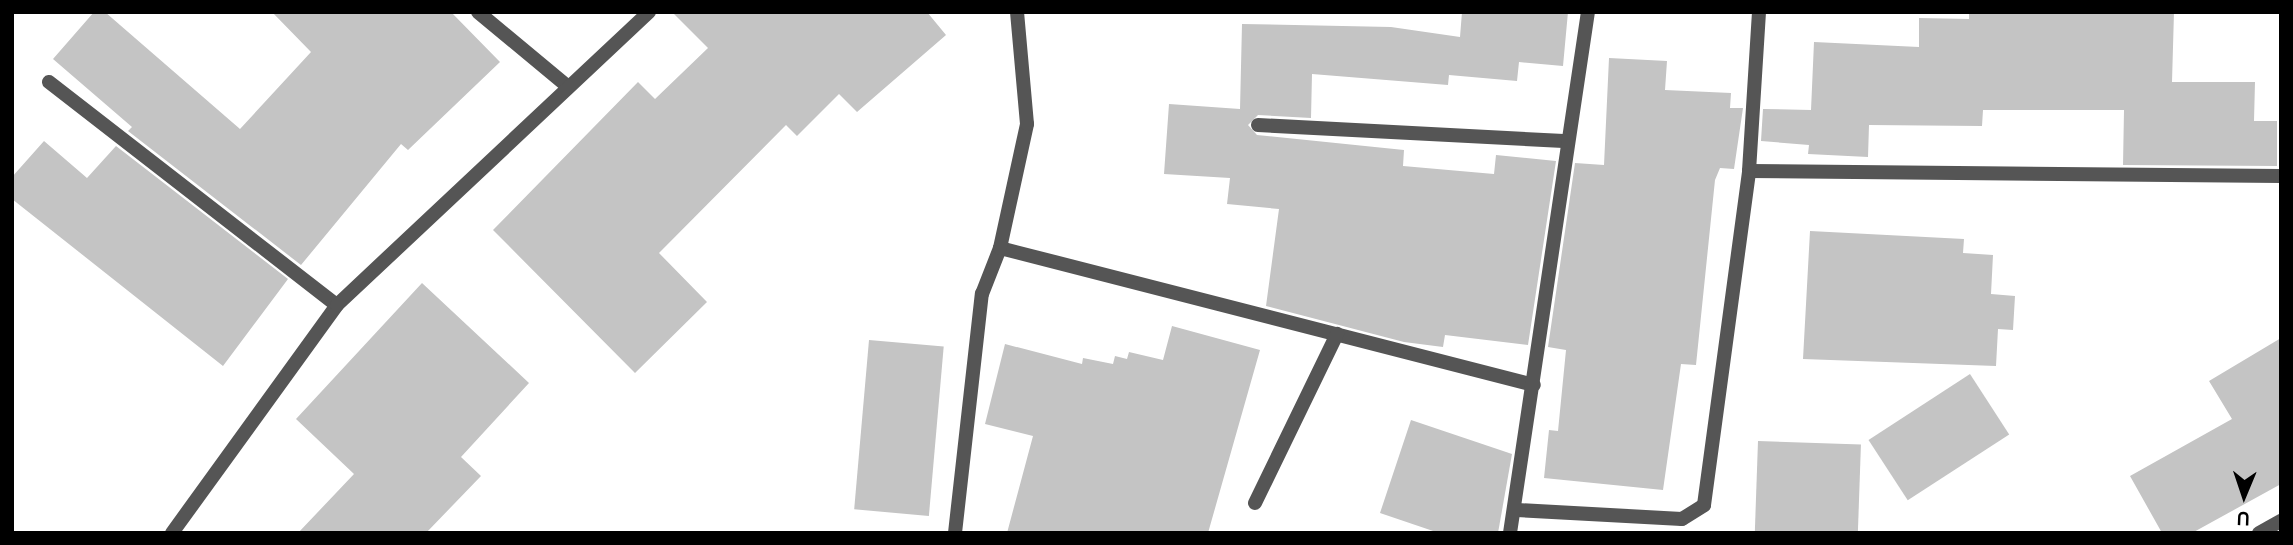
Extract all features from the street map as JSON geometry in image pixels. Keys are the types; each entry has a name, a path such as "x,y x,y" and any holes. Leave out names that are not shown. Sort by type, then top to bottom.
{"street":[{"path":"478,12 567,86"},
{"path":"172,533 337,304 649,12"},
{"path":"955,533 982,294 1000,248 1027,124 1017,12"},
{"path":"1510,533 1517,510 1564,141 1588,12"},
{"path":"1517,510 1682,519 1704,505 1749,172 1759,12"},
{"path":"49,82 337,304"},
{"path":"1258,124 1564,141"},
{"path":"1749,172 2281,176"},
{"path":"1000,248 1534,385"},
{"path":"1255,503 1337,334"},
{"path":"2259,533 2281,521"}],"building":[{"path":"94,12 105,12 240,129 311,52 272,12 451,12 500,62 408,150 401,144 301,265 128,131 132,127 53,59"},
{"path":"672,12 927,12 946,35 857,112 839,94 797,136 786,125 659,253 707,302 635,373 493,230 638,82 655,99 708,48"},
{"path":"1462,12 1568,12 1563,66 1519,62 1517,81 1449,75 1448,85 1312,74 1311,118 1258,115 1248,125 1257,135 1404,150 1403,166 1494,174 1496,155 1556,161 1528,345 1445,335 1443,347 1404,342 1266,306 1279,209 1227,204 1230,178 1164,174 1169,104 1240,109 1242,24 1391,27 1460,37"},
{"path":"1969,12 2174,12 2172,82 2255,82 2254,121 2277,121 2277,166 2123,165 2124,110 1983,110 1982,126 1869,125 1868,157 1808,154 1809,145 1761,141 1763,109 1811,110 1814,42 1919,47 1919,18 1969,19"},
{"path":"1609,58 1667,61 1665,90 1731,93 1730,108 1743,108 1734,169 1720,168 1715,180 1696,365 1681,364 1663,490 1544,478 1549,430 1558,431 1566,350 1548,347 1575,163 1604,165"},
{"path":"44,141 87,178 116,146 288,279 223,366 12,199 12,177"},
{"path":"1810,231 1964,239 1963,253 1993,255 1991,294 2015,296 2013,330 1998,329 1996,366 1803,359"},
{"path":"422,283 529,383 461,457 481,476 426,533 298,533 354,474 296,419"},
{"path":"1172,326 1260,350 1208,533 1007,533 1033,436 985,424 1005,344 1082,364 1083,358 1113,364 1115,356 1127,359 1129,352 1163,360"},
{"path":"2281,338 2281,484 2192,533 2162,533 2130,476 2232,419 2209,381"},
{"path":"869,340 944,347 929,516 854,509"},
{"path":"1970,374 2009,434 1908,500 1869,440"},
{"path":"1411,420 1512,454 1498,533 1439,533 1380,513"},
{"path":"1758,441 1861,445 1858,533 1755,533"}]}
